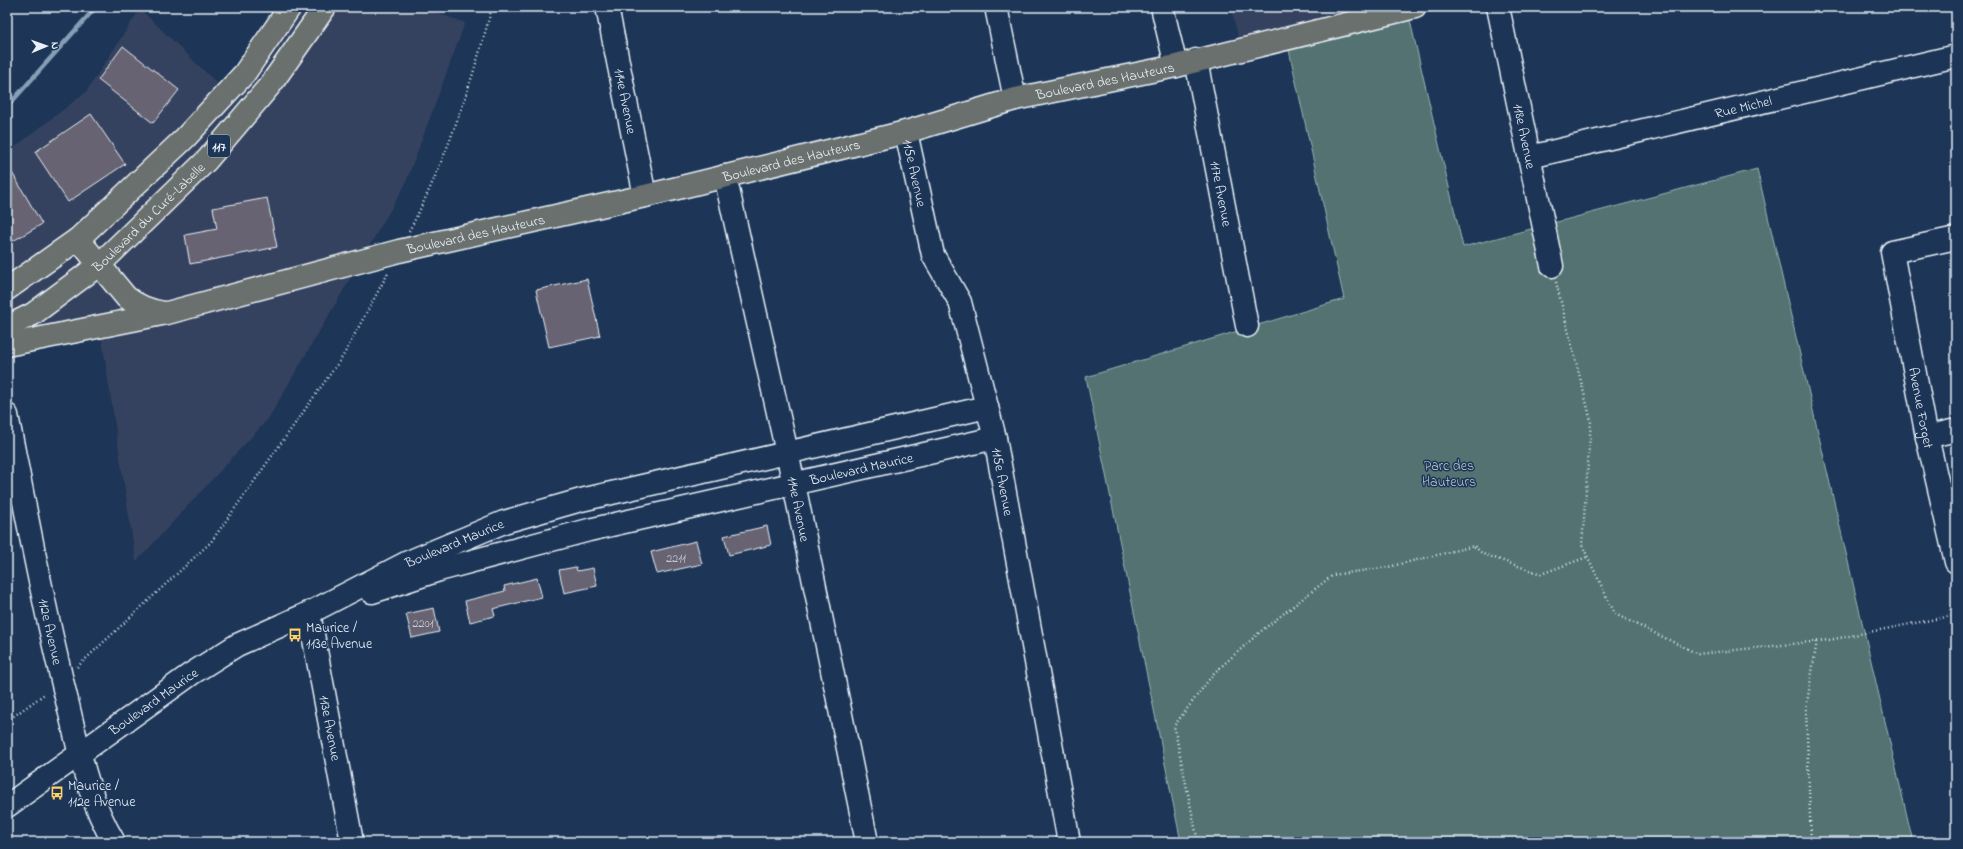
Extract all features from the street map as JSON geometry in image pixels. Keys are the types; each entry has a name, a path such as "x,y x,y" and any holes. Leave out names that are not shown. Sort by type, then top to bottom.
{"main road":[{"name":"117","path":"7,289 78,239 185,138 239,80 290,7"},
{"name":"Boulevard du Curé-Labelle","path":"7,327 33,314 100,264 207,160 272,84 325,7"},
{"name":"Boulevard des Hauteurs","path":"7,345 167,313 399,251 645,196 906,132 1015,99 1186,63 1415,7"},
{"path":"78,239 126,297 134,304 152,311 167,313"}],"street":[{"name":"114e Avenue","path":"607,7 645,196"},
{"path":"996,7 1015,99"},
{"name":"117e Avenue","path":"1162,7 1186,63 1247,326"},
{"name":"118e Avenue","path":"1498,7 1552,266"},
{"name":"Rue Michel","path":"1530,157 1956,56"},
{"name":"115e Avenue","path":"906,132 932,255 960,302 995,438 1069,842"},
{"name":"114e Avenue","path":"725,176 794,484 867,842"},
{"name":"Avenue Forget","path":"1956,238 1892,252 1927,437 1956,562"},
{"name":"Boulevard Maurice","path":"7,806 191,674 237,645 308,613 406,563 504,522 581,500 987,407"},
{"name":"112e Avenue","path":"7,415 56,659 80,753 102,823 114,842"},
{"path":"1927,437 1956,430"},
{"name":"Boulevard Maurice","path":"308,613 439,570 611,525 995,438"},
{"path":"608,494 611,525"},
{"name":"113e Avenue","path":"308,613 352,842"}],"path":[{"path":"406,236 429,190 449,138 478,57 492,7"},
{"path":"1552,266 1591,421 1582,545 1615,614 1698,654 1817,641 1956,615"},
{"path":"7,721 62,681 211,542 343,356 389,269"},
{"path":"1198,842 1174,726 1214,673 1260,632 1333,575 1388,567 1474,546 1484,554 1541,574 1587,557"},
{"path":"1811,842 1806,709 1817,641"}],"shaded area":[{"path":"272,7 420,7 465,23 405,185 268,419 136,562 101,333 7,348 7,153 86,92 140,9 227,93"},
{"path":"1231,7 1406,7 1241,49"}],"green space":[{"name":"Parc des Hauteurs","path":"1408,12 1463,247 1757,169 1913,842 1181,842 1086,377 1344,299 1287,41"}],"building":[{"path":"123,46 179,90 153,123 98,80"},
{"path":"91,114 125,164 68,202 35,152"},
{"path":"7,164 42,224 13,241 7,231"},
{"path":"267,198 277,247 190,264 185,235 217,229 213,208"},
{"path":"587,279 600,336 549,347 536,290"},
{"path":"767,526 771,545 729,555 724,536"},
{"path":"696,541 702,564 657,574 651,552"},
{"path":"576,567 577,571 593,568 597,586 564,593 559,570"},
{"path":"537,578 542,597 493,609 495,616 470,622 465,601 505,591 504,586"},
{"path":"434,608 439,632 412,638 406,614"}],"waterway":[{"path":"7,107 96,7"}],"place":[{"name":"Maurice / 113e Avenue","path":"295,635"},
{"name":"Maurice / 112e Avenue","path":"57,793"}]}
